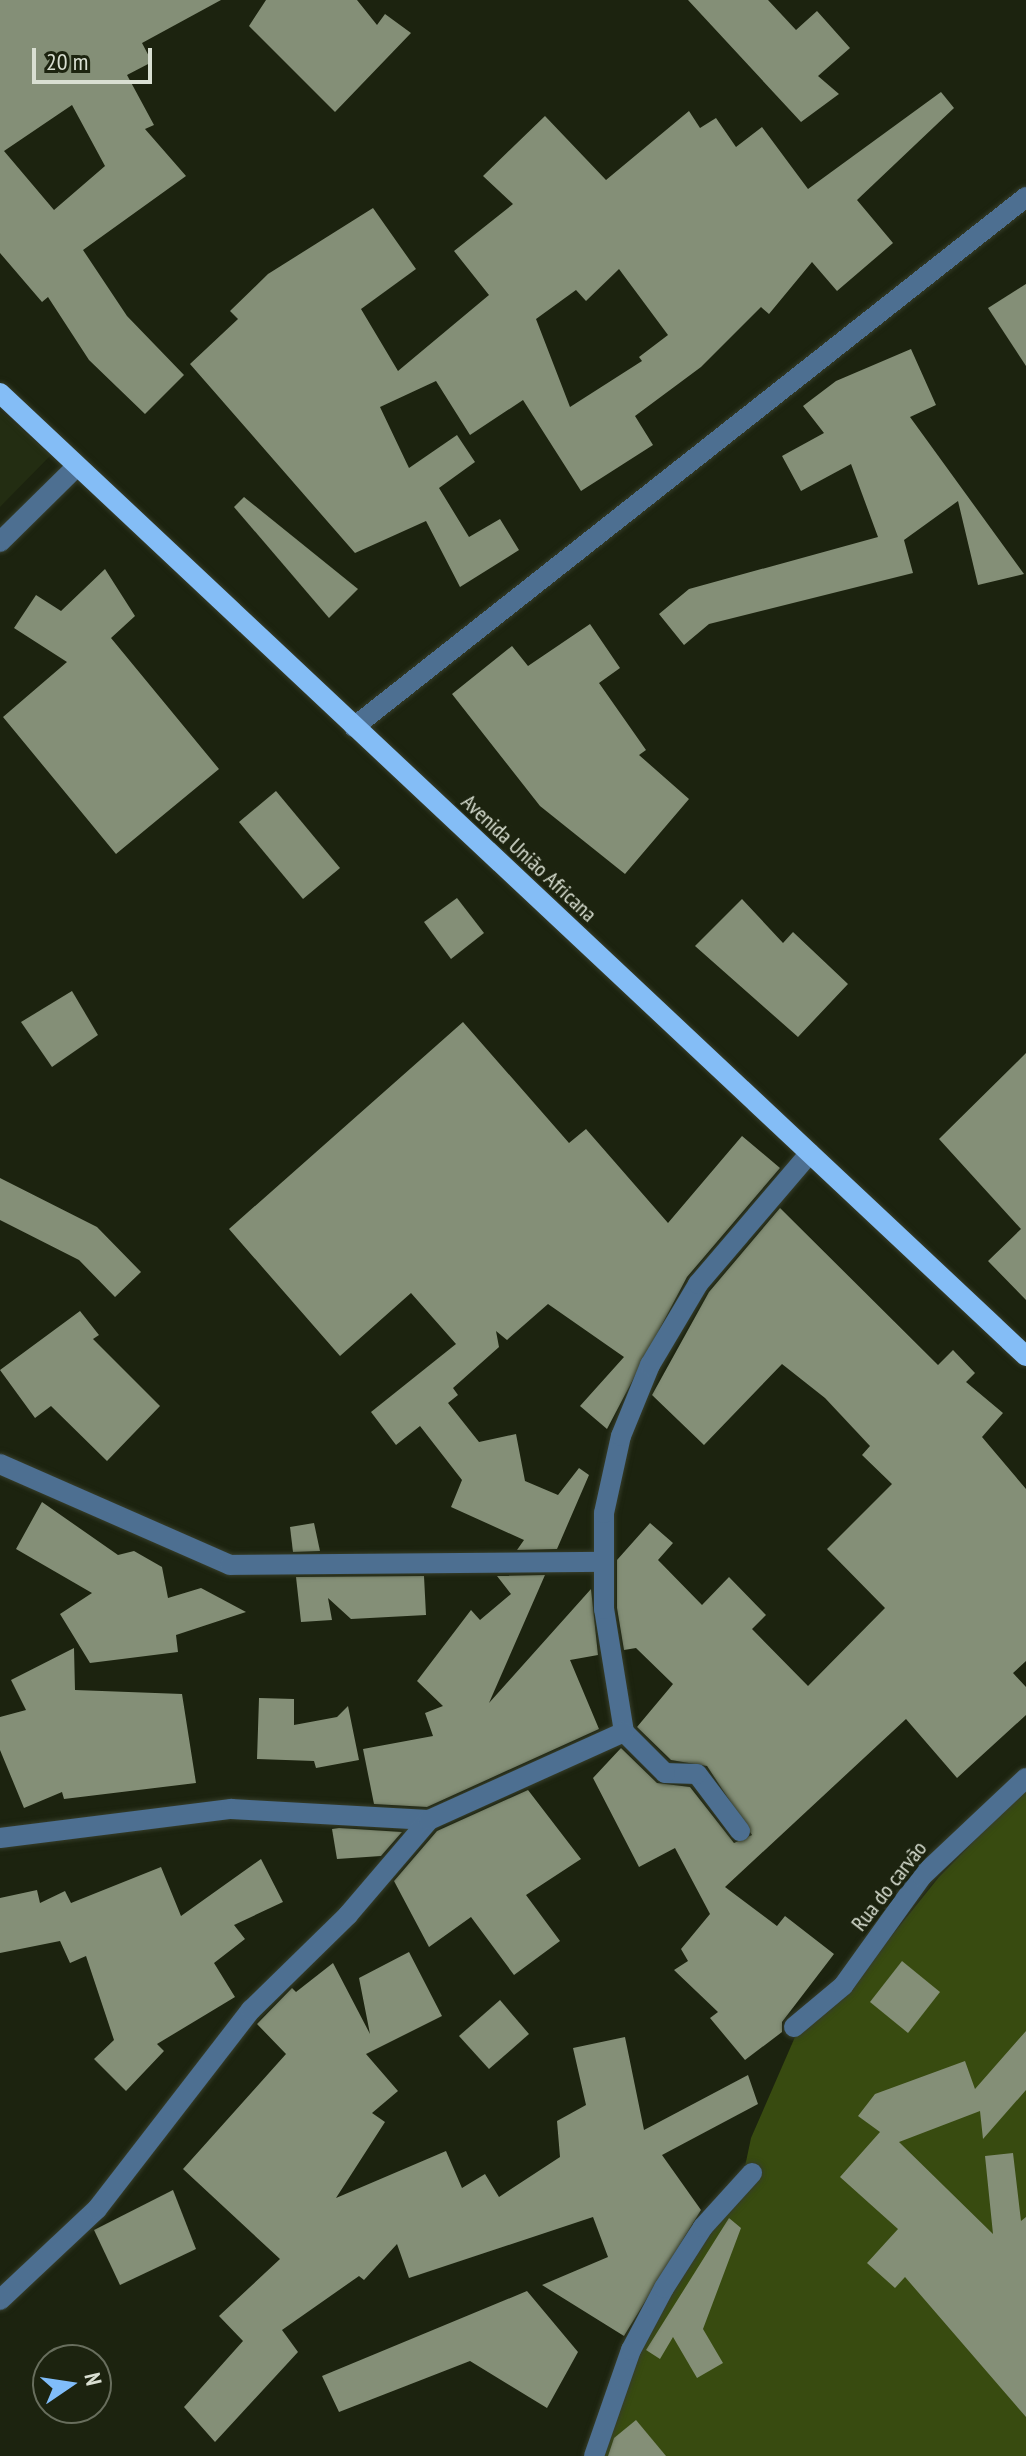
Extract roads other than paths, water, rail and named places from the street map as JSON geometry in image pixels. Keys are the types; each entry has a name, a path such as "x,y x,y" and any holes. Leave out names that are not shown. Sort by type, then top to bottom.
{"main road":[{"name":"Avenida União Africana","path":"0,393 1026,1356"}],"street":[{"path":"354,727 1026,197"},
{"path":"0,542 76,467"},
{"path":"740,1831 697,1774 665,1773 624,1732 600,1562 621,1436 650,1365 698,1284 810,1153"},
{"path":"0,1464 84,1495 165,1542 230,1565 600,1562"},
{"path":"0,2300 97,2209 251,2010 348,1915 429,1820 624,1732"},
{"name":"Rua do carvão","path":"794,2027 843,1986 922,1876 1026,1778"},
{"path":"0,1838 231,1809 429,1820"},
{"path":"594,2456 631,2350 664,2288 703,2227 752,2173"}]}
